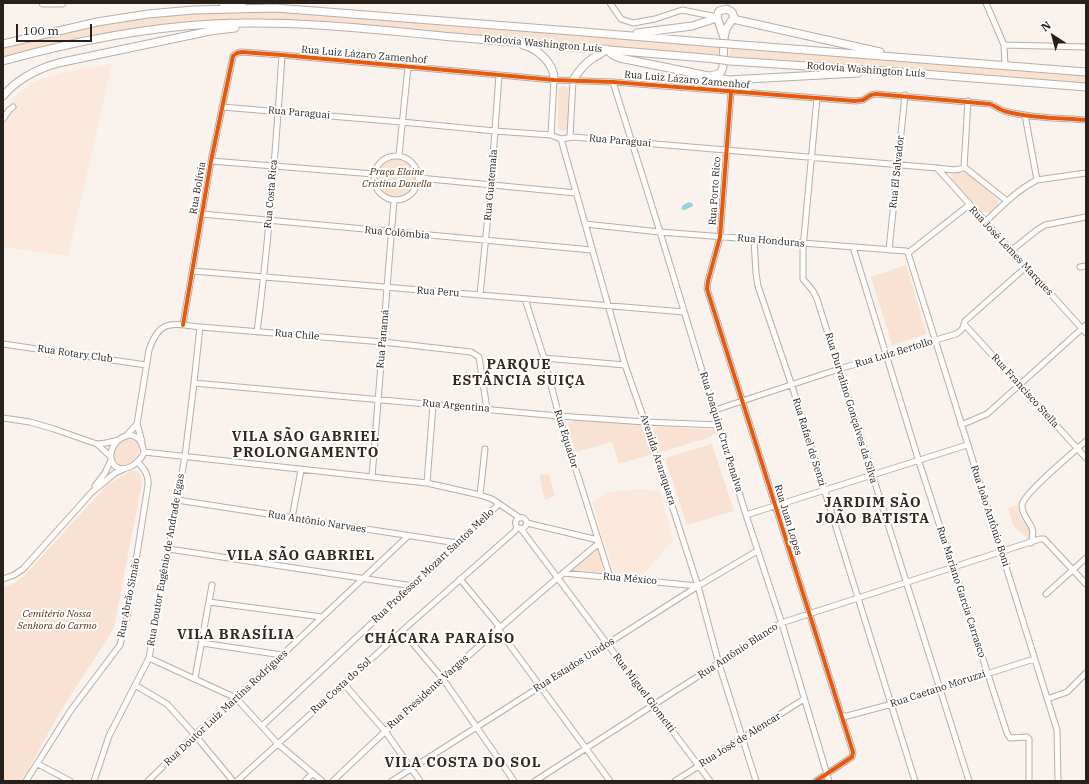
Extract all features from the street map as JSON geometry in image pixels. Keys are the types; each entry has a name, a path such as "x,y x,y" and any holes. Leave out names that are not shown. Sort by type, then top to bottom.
{"highway":[{"path":"43,3 62,3"},
{"path":"223,3 276,8"},
{"name":"Rodovia Washington Luís","path":"3,44 83,25 148,14 201,10 276,8 1086,72"},
{"path":"584,32 640,33 692,26 717,17 721,10 727,9 732,12 734,19"},
{"path":"717,17 724,38"},
{"path":"710,76 721,72 723,67 724,38 726,29 734,19"},
{"path":"734,19 903,57"},
{"name":"Rodovia Washington Luís","path":"3,61 88,40 159,29 212,24 284,24 371,29 730,61 898,72 1086,87"},
{"path":"3,96 23,77 41,68 58,63 210,31 284,24"},
{"path":"499,41 526,46 539,53 552,68 554,80"},
{"path":"573,80 585,64 594,57 602,55 606,49 613,55 620,58 728,80 898,72"},
{"path":"723,67 730,76 739,80"}],"street":[{"path":"610,3 621,19 633,23 655,20 682,10 717,17"},
{"path":"986,3 1004,45 1005,65"},
{"path":"1004,45 1086,47"},
{"name":"Rua Luiz Lázaro Zamenhof","path":"234,54 242,52 282,55 554,80 613,82 859,101 876,94 905,95 990,104 1002,110 1025,115 1086,120"},
{"name":"Rua Bolívia","path":"183,325 211,161 234,54"},
{"name":"Rua Costa Rica","path":"257,332 264,276 274,167 282,55"},
{"path":"399,155 408,67"},
{"name":"Rua Guatemala","path":"480,295 491,185 499,75"},
{"path":"551,135 554,80"},
{"path":"570,137 573,80"},
{"name":"Rua Joaquim Cruz Penalva","path":"613,82 829,781"},
{"name":"Rua Porto Rico","path":"708,289 708,280 720,237 731,92"},
{"name":"Rua El Salvador","path":"889,250 905,95"},
{"name":"Rua Durvalino Gonçalves da Silva","path":"817,98 804,243 803,279 815,295 969,781"},
{"path":"968,101 964,167 1007,201"},
{"path":"3,119 13,107"},
{"name":"Rua Paraguai","path":"222,107 551,135 561,139 570,137 937,168 962,169 964,167"},
{"path":"1025,115 1037,180"},
{"name":"Avenida Araraquara","path":"561,139 607,306 698,586 719,664 756,781"},
{"path":"399,155 412,161 416,166 419,178 417,187 413,193 401,200 394,200 387,198 377,189 374,182 374,174 380,162 385,158 399,155"},
{"path":"211,161 374,174"},
{"name":"Rua José Lemes Marques","path":"937,168 1026,267 1085,328"},
{"path":"985,222 1007,201 1037,180 1086,173"},
{"path":"419,178 576,193"},
{"name":"Rua Panamá","path":"372,477 394,200"},
{"path":"908,254 969,205"},
{"name":"Rua Colômbia","path":"202,214 392,233 592,250"},
{"path":"1012,250 1036,230 1045,226 1086,217"},
{"name":"Rua Honduras","path":"585,224 754,240 906,251 908,254"},
{"name":"Rua Rafael de Senzi","path":"754,240 758,286 792,385 915,781"},
{"name":"Rua Mariano Garcia Carrasco","path":"853,248 919,460 1008,736 1010,738 1027,737 1029,739 1029,781"},
{"name":"Rua João Antônio Boni","path":"908,254 1048,699 1058,736 1058,781"},
{"path":"1080,267 1086,266"},
{"name":"Rua Luiz Bertollo","path":"715,410 839,369 962,331 965,321 1026,267"},
{"name":"Rua Peru","path":"193,271 684,312"},
{"name":"Rua Juan Lopes","path":"708,289 853,755 827,774"},
{"name":"Rua Equador","path":"525,299 544,358 559,416 610,577"},
{"name":"Rua Chile","path":"138,424 146,364 153,338 162,328 173,324 200,328 383,342 471,352 477,354 479,357 488,409"},
{"name":"Rua Francisco Stella","path":"964,324 1086,458"},
{"name":"Rua Doutor Eugênio de Andrade Egas","path":"94,781 109,736 149,658 185,456 200,328"},
{"path":"961,425 988,414 1085,328"},
{"name":"Rua Rotary Club","path":"3,344 146,364"},
{"path":"544,358 625,364"},
{"name":"Rua Argentina","path":"194,383 559,416 719,425"},
{"path":"427,483 433,405"},
{"path":"3,418 30,422 97,444 118,440 126,436 138,424"},
{"path":"92,492 111,476 138,462 144,452 138,424"},
{"path":"126,436 129,435 137,437 142,442"},
{"path":"3,579 14,575 23,569 92,492 105,473 111,451 118,440"},
{"path":"1031,543 1033,529 1024,512 1022,505 1023,501 1032,490 1086,442"},
{"path":"97,444 116,466 124,469"},
{"path":"746,515 967,445"},
{"path":"480,494 485,449"},
{"name":"Rua Miguel Giometti","path":"144,452 427,483 480,494 492,499 520,518"},
{"name":"Rua Abrão Simão","path":"26,781 71,710 120,645 127,617 148,485 147,473 138,462"},
{"path":"292,518 301,470"},
{"name":"Rua Antônio Narvaes","path":"177,500 457,543"},
{"name":"Rua Professor Mozart Santos Mello","path":"262,726 499,504"},
{"name":"Rua Miguel Giometti","path":"507,509 518,527 608,644 652,706 710,781"},
{"path":"527,523 525,528 518,527 517,520 520,518 526,519 527,523 598,541"},
{"name":"Rua Costa do Sol","path":"237,781 518,527"},
{"name":"Rua Doutor Luiz Martins Rodrigues","path":"148,781 195,735 365,578 408,536"},
{"name":"Rua Antônio Blanco","path":"535,781 781,623 1040,539 1044,539 1073,570"},
{"name":"Rua Presidente Vargas","path":"333,781 443,678 598,541"},
{"path":"169,549 413,586"},
{"name":"Rua Estados Unidos","path":"392,781 698,586 757,551"},
{"path":"1046,594 1086,558"},
{"path":"1073,570 1086,584"},
{"name":"Rua México","path":"563,573 698,586"},
{"path":"460,579 498,625 498,629 610,781"},
{"path":"195,678 212,585"},
{"path":"209,602 322,617"},
{"path":"402,631 443,678 514,781"},
{"path":"202,644 282,655"},
{"path":"149,658 236,698 278,744 322,781"},
{"name":"Rua Caetano Moruzzi","path":"842,716 892,704 1034,658"},
{"path":"1048,699 1067,692 1086,673"},
{"path":"344,684 385,731 420,781"},
{"path":"135,685 167,704 233,781"},
{"name":"Rua José de Alencar","path":"675,781 804,699"},
{"path":"38,764 70,781"},
{"path":"305,781 313,773"},
{"path":"816,781 827,774"}],"shaded area":[{"path":"112,64 68,256 3,247 3,125 13,107 9,105 16,96 29,85 41,79 65,72"},
{"path":"639,489 660,491 673,540 641,577 617,575 614,571 601,534 593,502 609,492"}],"green space":[{"path":"192,13 311,13 719,46 718,55 488,36 194,22 103,34 71,40 3,57 3,48 101,24"},
{"path":"731,47 1086,74 1086,84 729,56"},
{"path":"563,86 568,90 569,127 565,131 560,130 558,127 558,90"},
{"name":"Praça Elaine Cristina Danella","path":"393,159 401,159 411,164 415,171 415,185 411,192 401,197 393,197 383,192 381,189 378,182 378,174 383,164 386,162"},
{"path":"956,172 969,174 997,196 998,203 991,212 982,212 952,181 951,175"},
{"path":"906,265 927,334 892,345 871,277"},
{"path":"576,419 640,425 645,431 652,454 619,464 612,442 576,452 568,428 569,423"},
{"path":"657,426 714,430 717,432 710,437 662,452 658,451 652,431"},
{"path":"131,438 138,442 139,447 137,455 128,464 119,465 113,459 114,452 120,442"},
{"path":"712,444 734,511 687,525 665,458"},
{"name":"Cemitério Nossa Senhora do Carmo","path":"131,471 135,471 140,474 142,483 114,627 60,712 22,781 3,781 3,587 13,584 23,577 108,484"},
{"path":"549,474 555,496 545,500 539,475"},
{"path":"1018,505 1021,518 1031,529 1030,538 1028,539 1013,525 1008,508"},
{"path":"596,548 598,549 604,570 603,573 571,570"}],"water":[{"path":"689,202 693,204 693,206 685,210 681,209 683,205"}],"cycle path":[{"path":"183,325 211,161 233,56 237,53 242,52 282,55 554,80 613,82 855,101 863,100 876,94 990,104 1004,111 1024,115 1086,120"},
{"path":"731,92 720,237 707,289 853,752 852,757 816,781"}],"district":[{"name":"PARQUE ESTÂNCIA SUIÇA","path":"519,374"},
{"name":"VILA SÃO GABRIEL PROLONGAMENTO","path":"306,446"},
{"name":"JARDIM SÃO JOÃO BATISTA","path":"873,512"},
{"name":"VILA SÃO GABRIEL","path":"301,556"},
{"name":"VILA BRASÍLIA","path":"236,635"},
{"name":"CHÁCARA PARAÍSO","path":"440,639"},
{"name":"VILA COSTA DO SOL","path":"463,763"}]}
